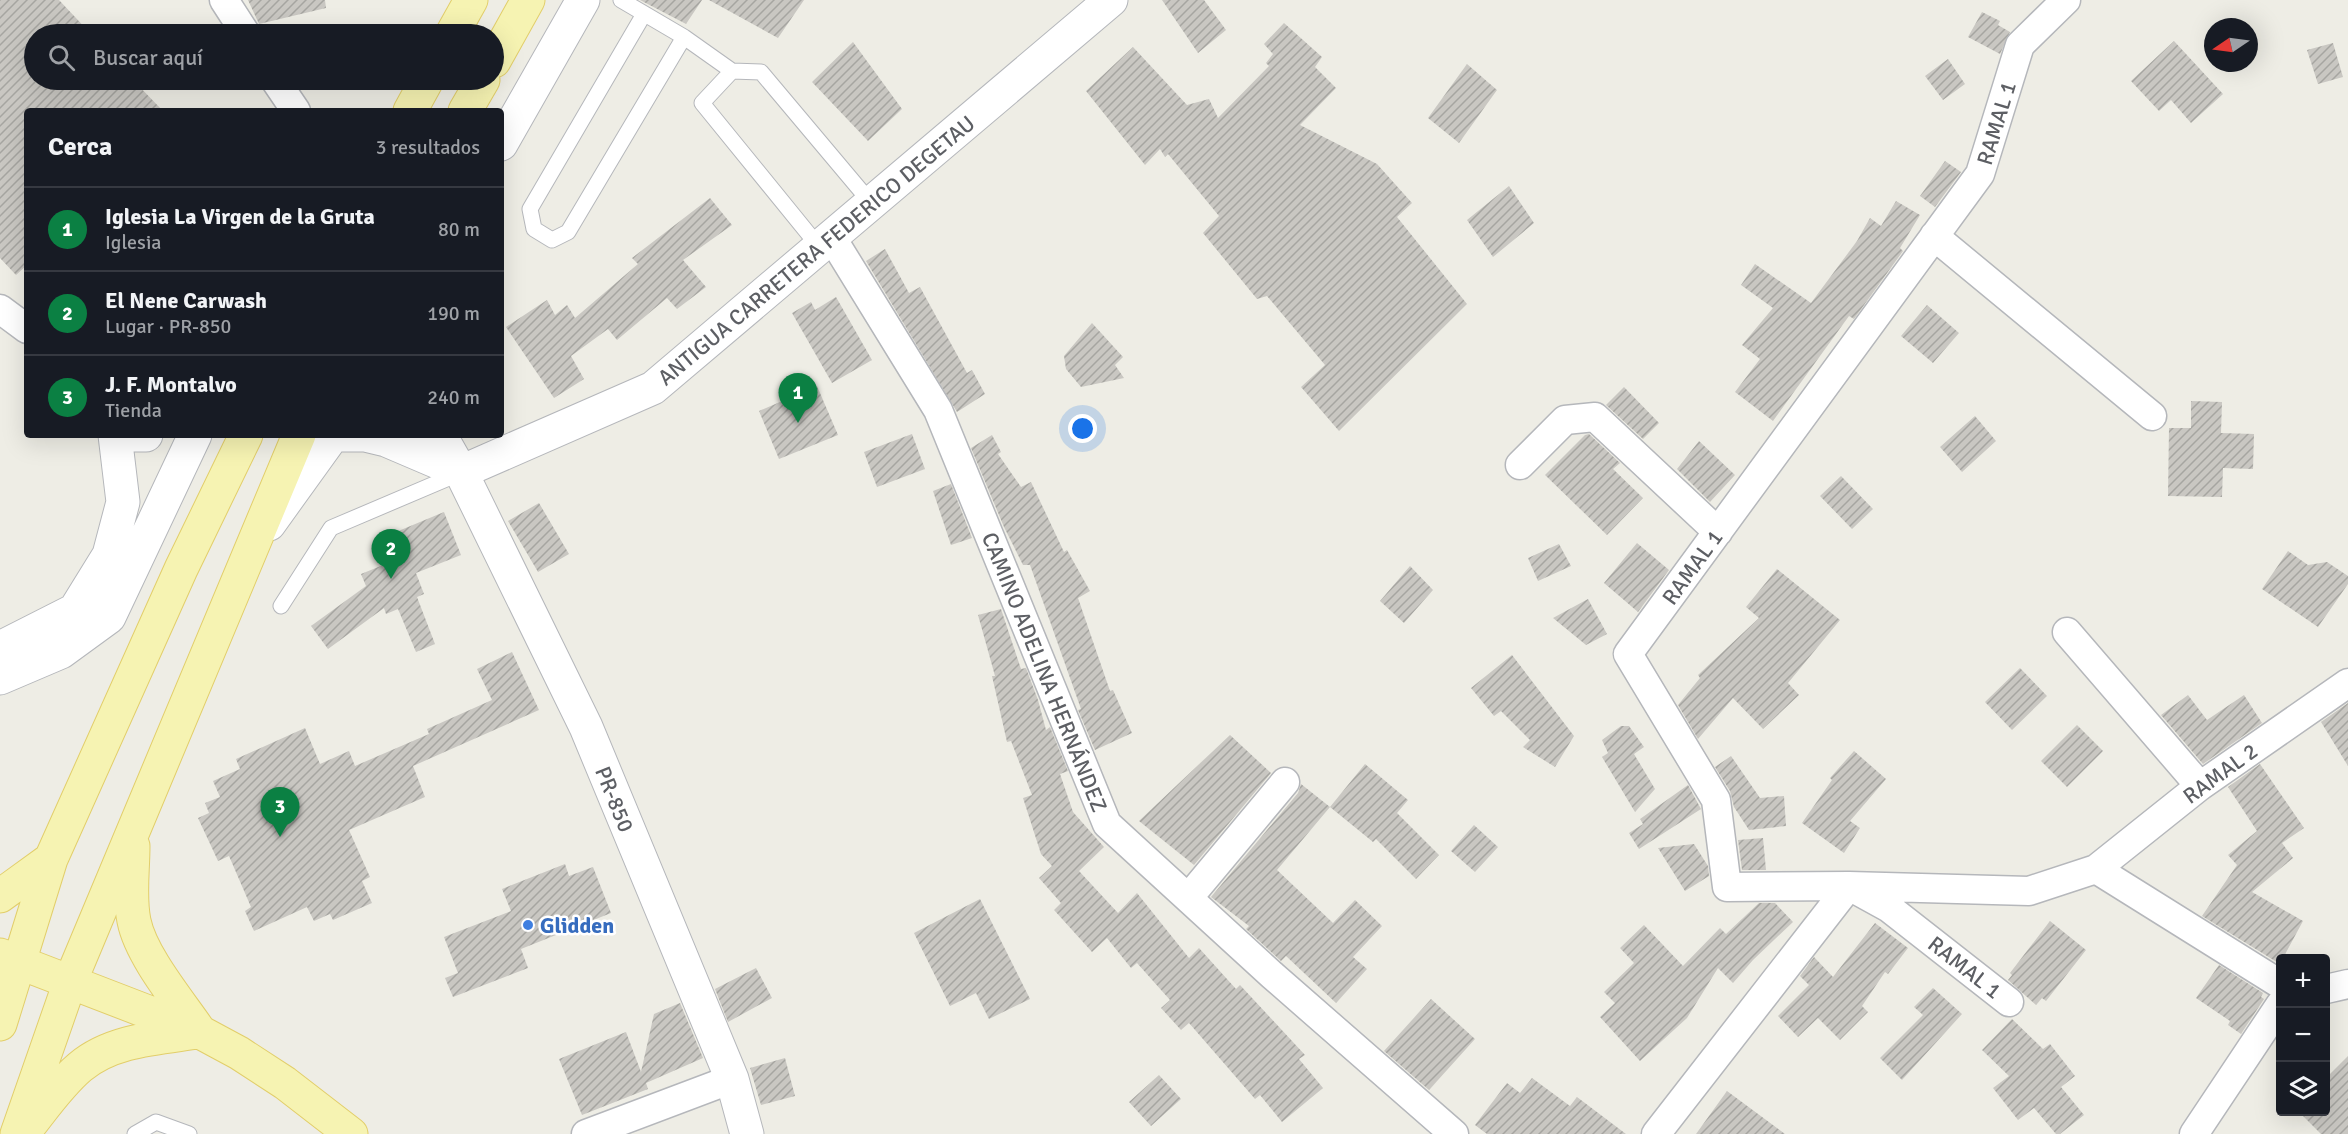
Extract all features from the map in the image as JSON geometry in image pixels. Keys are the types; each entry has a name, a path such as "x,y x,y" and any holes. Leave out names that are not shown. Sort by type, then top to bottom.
{"main road":[{"path":"458,24 471,0"},
{"path":"504,43 528,0"},
{"path":"412,108 422,90"},
{"path":"467,108 477,90"},
{"path":"0,1024 10,959 51,859 181,569 245,438"},
{"path":"17,1134 70,981 298,438"},
{"path":"134,825 131,903 138,937 145,953 200,1032"},
{"path":"0,896 51,859"},
{"path":"10,959 200,1032 239,1053 285,1083 351,1134"},
{"path":"22,1134 60,1087 81,1066 103,1052 129,1043 200,1032"}],"street":[{"path":"224,0 240,24"},
{"path":"504,139 583,0"},
{"name":"ANTIGUA CARRETERA FEDERICO DEGETAU","path":"461,472 653,388 1111,0"},
{"name":"RAMAL 1","path":"2009,1002 1889,908 1849,886 1727,887 1716,800 1628,654 1980,174 2020,45 2066,0"},
{"path":"282,90 294,108"},
{"path":"1934,236 2152,416"},
{"name":"CAMINO ADELINA HERNÁNDEZ","path":"826,243 938,410 1107,824 1272,975 1454,1134"},
{"path":"0,309 24,327"},
{"path":"1520,465 1565,420 1595,417 1718,532"},
{"path":"0,648 75,610 109,555 123,502 114,438"},
{"path":"0,678 61,652 109,617 194,438"},
{"path":"247,555 331,438"},
{"path":"378,438 461,472"},
{"name":"PR-850","path":"442,438 461,472 586,727 732,1079 747,1134"},
{"path":"2067,632 2200,786"},
{"name":"RAMAL 2","path":"2096,869 2200,786 2348,683"},
{"path":"1189,897 1285,782"},
{"path":"1656,1134 1849,886 2029,891 2096,869 2276,982"},
{"path":"2330,988 2348,984"},
{"path":"2194,1134 2278,1008"},
{"path":"586,1134 732,1079"}],"lane":[{"path":"621,0 684,37 732,71 761,72 872,204"},
{"path":"644,14 530,209 534,229 552,240 568,232 684,37"},
{"path":"732,71 702,103 826,243"},
{"path":"281,606 331,528 461,472"},
{"path":"135,1134 156,1122 189,1134"}],"building":[{"path":"0,0 59,0 82,24 24,24 24,90 143,90 160,108 24,108 24,268 16,275 0,258"},
{"path":"248,0 325,0 326,8 259,24"},
{"path":"640,0 702,0 686,24"},
{"path":"709,0 804,0 778,38"},
{"path":"1162,0 1204,0 1226,30 1198,53"},
{"path":"1982,12 2000,21 1998,25 2010,32 2000,54 1968,37"},
{"path":"1284,23 1322,57 1315,67 1336,88 1300,125 1377,164 1412,203 1397,217 1467,304 1339,431 1301,387 1325,365 1267,296 1257,299 1203,233 1219,216 1168,154 1165,157 1160,149 1145,165 1086,91 1133,47 1187,105 1209,99 1218,118 1269,66 1266,63 1273,54 1264,44"},
{"path":"2174,41 2223,94 2191,123 2171,100 2159,111 2131,81"},
{"path":"853,42 902,109 868,141 812,82"},
{"path":"2333,43 2343,77 2318,84 2307,50"},
{"path":"1948,59 1965,84 1943,100 1925,76"},
{"path":"1467,64 1497,90 1459,143 1428,118"},
{"path":"1945,161 1961,172 1935,207 1920,196"},
{"path":"1509,186 1534,223 1493,257 1467,220"},
{"path":"710,198 732,225 683,260 706,287 677,309 667,298 617,340 608,329 571,356 584,379 554,398 506,327 547,300 555,315 567,305 575,318 638,264 632,258"},
{"path":"1896,201 1920,215 1900,248 1903,251 1854,319 1849,316 1773,421 1735,392 1760,359 1742,345 1773,308 1741,285 1755,264 1811,303 1857,241 1870,218 1881,226"},
{"path":"885,249 909,293 920,287 967,373 972,370 985,394 957,412 866,261"},
{"path":"836,297 872,360 832,383 792,313 811,302 815,310"},
{"path":"1927,305 1959,333 1933,363 1901,336"},
{"path":"1092,323 1123,357 1115,365 1124,378 1081,387 1066,369 1064,356"},
{"path":"817,386 838,435 779,459 759,411"},
{"path":"1624,387 1659,423 1643,439 1606,405"},
{"path":"2191,401 2222,402 2221,433 2254,434 2253,469 2223,468 2222,497 2168,496 2169,428 2191,428"},
{"path":"1975,416 1996,441 1962,472 1940,447"},
{"path":"912,434 925,469 877,487 864,452"},
{"path":"1589,434 1620,463 1613,469 1643,498 1607,535 1545,475 1585,435"},
{"path":"992,435 1001,452 998,454 1021,487 1031,482 1064,552 1067,550 1090,591 1078,598 1110,691 1113,690 1132,733 1095,750 1078,710 1081,709 1030,565 1023,565 1004,527 971,448"},
{"path":"1699,441 1735,475 1710,502 1677,469"},
{"path":"1841,476 1873,509 1852,529 1820,496"},
{"path":"951,484 972,538 951,545 933,491"},
{"path":"539,503 569,554 538,572 508,521"},
{"path":"444,512 461,555 416,573 424,594 417,597 435,644 416,652 398,609 386,614 384,608 328,649 311,626 366,586 361,574 398,559 393,546 400,543 396,532"},
{"path":"1637,543 1669,570 1638,612 1604,583"},
{"path":"1559,544 1571,566 1538,581 1528,558"},
{"path":"2288,551 2308,565 2327,562 2348,576 2348,584 2318,627 2262,589"},
{"path":"1410,566 1433,590 1404,623 1380,601"},
{"path":"1777,569 1840,620 1788,683 1799,695 1763,729 1733,698 1698,739 1678,705 1700,678 1698,675 1759,618 1746,607"},
{"path":"1588,599 1607,634 1586,645 1553,618"},
{"path":"1001,609 1021,669 1026,668 1038,700 1046,730 1050,727 1068,771 1060,774 1073,812 1104,847 1079,871 1118,913 1137,893 1189,958 1199,948 1236,989 1240,985 1305,1055 1299,1059 1323,1088 1282,1122 1260,1095 1255,1099 1189,1023 1181,1030 1161,1008 1170,1000 1137,963 1131,968 1107,938 1092,952 1054,910 1061,903 1039,878 1052,866 1041,854 1023,798 1032,795 1011,741 1007,742 992,676 995,676 978,615"},
{"path":"512,652 539,710 413,766 425,797 349,830 370,877 362,881 372,903 333,920 330,914 314,921 307,907 254,931 245,911 251,907 229,856 218,861 198,818 209,813 205,803 220,797 213,781 240,769 236,759 305,728 320,764 349,751 355,766 429,734 427,729 492,700 477,669"},
{"path":"1512,655 1574,736 1555,767 1523,747 1530,740 1501,711 1494,716 1471,688"},
{"path":"2020,668 2047,696 2012,730 1985,702"},
{"path":"2188,695 2207,720 2244,695 2262,723 2203,764 2161,715"},
{"path":"2348,703 2348,766 2321,722"},
{"path":"2077,725 2103,751 2067,787 2041,761"},
{"path":"1621,726 1629,726 1644,747 1634,754 1655,789 1635,812 1602,757 1608,753 1602,740"},
{"path":"1230,735 1271,773 1194,865 1139,821"},
{"path":"1854,751 1886,779 1850,821 1860,828 1844,853 1802,823 1832,780 1830,778"},
{"path":"1731,756 1760,798 1784,796 1786,826 1749,830 1734,807 1730,791 1715,767"},
{"path":"1365,764 1408,800 1397,813 1439,855 1416,879 1376,839 1373,842 1330,807"},
{"path":"2260,764 2304,828 2282,843 2293,858 2252,892 2303,921 2285,954 2276,954 2276,962 2202,916 2237,865 2228,855 2257,831 2228,787"},
{"path":"1301,784 1330,807 1277,870 1333,923 1355,900 1382,926 1353,957 1367,969 1336,1003 1286,956 1281,961 1246,929 1249,926 1211,897 1298,793"},
{"path":"1688,785 1701,809 1639,849 1629,833 1643,824 1640,819"},
{"path":"1474,825 1498,847 1475,872 1451,851"},
{"path":"1763,838 1766,870 1742,870 1738,840"},
{"path":"1694,844 1708,866 1709,876 1685,891 1658,848"},
{"name":"Glidden","path":"565,864 569,876 593,867 611,913 521,949 528,968 453,997 445,978 458,973 444,937 511,911 502,889"},
{"path":"980,899 1030,999 989,1019 976,993 950,1006 914,933"},
{"path":"1759,903 1775,903 1793,922 1753,960 1733,983 1718,968 1687,1018 1640,1061 1600,1017 1615,1003 1604,992 1634,963 1620,948 1644,925 1683,966 1720,928 1726,934"},
{"path":"2050,921 2086,950 2046,1001 2042,998 2036,1005 2008,980 2012,975 2010,973"},
{"path":"1875,923 1908,948 1888,974 1885,972 1862,1006 1868,1012 1840,1040 1818,1018 1798,1037 1778,1016 1809,985 1800,976 1814,957 1833,977"},
{"path":"2219,965 2263,993 2261,997 2264,999 2241,1034 2228,1025 2230,1021 2196,998"},
{"path":"756,968 772,998 728,1022 715,989"},
{"path":"1933,988 1962,1014 1902,1080 1880,1058 1923,1015 1914,1007"},
{"path":"1431,999 1475,1039 1429,1090 1384,1051"},
{"path":"680,1003 703,1058 646,1083 648,1089 582,1115 559,1059 626,1032 641,1072 654,1014"},
{"path":"2012,1019 2043,1049 2050,1044 2075,1076 2061,1087 2084,1115 2060,1134 2056,1134 2034,1108 2018,1120 1993,1088 2009,1076 1982,1050"},
{"path":"2348,1056 2348,1134 2321,1134 2303,1116 2330,1116 2330,1074"},
{"path":"785,1058 795,1096 761,1105 750,1068"},
{"path":"1159,1075 1181,1099 1151,1126 1129,1102"},
{"path":"1532,1078 1570,1106 1577,1097 1626,1134 1487,1134 1475,1125 1507,1083 1520,1093"},
{"path":"1727,1091 1785,1134 1696,1134"}],"place":[{"name":"Iglesia La Virgen de la Gruta","path":"798,423"},
{"name":"El Nene Carwash","path":"391,579"},
{"name":"J. F. Montalvo","path":"280,837"},
{"name":"Glidden","path":"528,925"}]}
